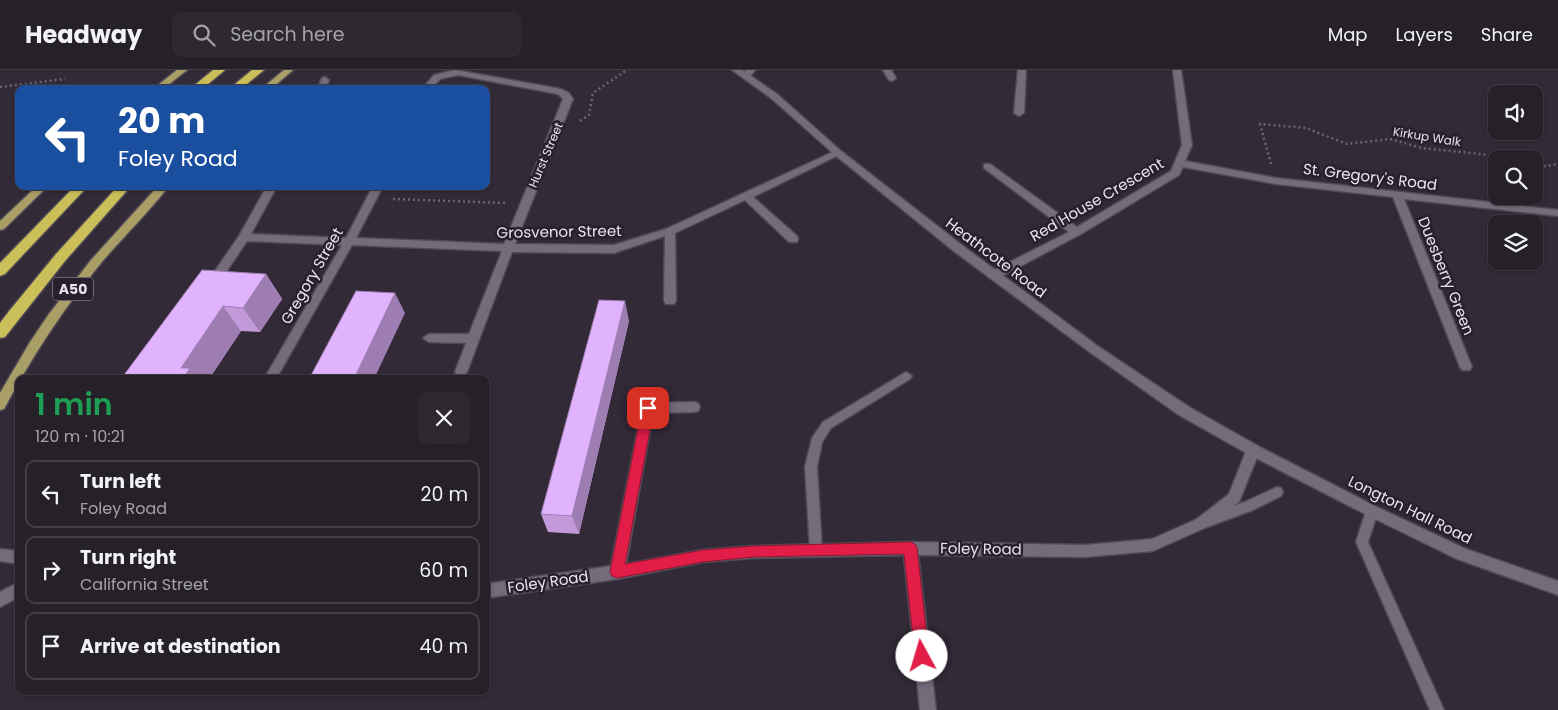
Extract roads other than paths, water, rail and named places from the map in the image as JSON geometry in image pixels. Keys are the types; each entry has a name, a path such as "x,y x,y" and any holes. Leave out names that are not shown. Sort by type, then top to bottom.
{"highway":[{"path":"200,85 220,70"},
{"path":"239,85 259,70"},
{"path":"0,271 78,190"},
{"name":"A50","path":"0,333 35,286 73,241 121,190"}],"main road":[{"path":"162,85 183,70"},
{"path":"270,85 289,70"},
{"path":"0,227 38,190"},
{"name":"A50","path":"16,375 74,287 160,190"},
{"name":"A50","path":"0,404 15,376"}],"street":[{"path":"1019,113 1022,70"},
{"name":"Red House Crescent","path":"994,275 1076,232 1175,173 1187,144 1177,70"},
{"name":"Hurst Street","path":"430,85 437,77 458,72 561,92 566,95 568,104 538,170 510,248 461,372"},
{"name":"Heathcote Road","path":"744,72 838,153 959,250 1095,350 1184,411 1252,450"},
{"name":"Grosvenor Street","path":"244,237 510,248 614,249 670,231 838,153"},
{"name":"St. Gregory's Road","path":"1180,163 1276,181 1558,214"},
{"path":"987,166 1076,232"},
{"path":"205,294 244,237 270,190"},
{"name":"Gregory Street","path":"272,375 350,240 376,190"},
{"name":"Duesberry Green","path":"1398,195 1466,367"},
{"path":"746,196 792,239"},
{"path":"670,231 670,301"},
{"path":"429,338 474,340"},
{"path":"617,572 648,408 694,407"},
{"name":"Longton Hall Road","path":"1252,450 1462,554 1558,588"},
{"name":"Foley Road","path":"490,590 617,572 703,556 753,552 910,548 1085,551 1153,545 1202,523 1234,498 1252,450"},
{"path":"910,548 928,710"},
{"path":"0,555 15,557"},
{"path":"0,600 15,591"}],"lane":[{"path":"816,550 811,467 816,440 827,425 906,376"},
{"path":"1202,523 1249,506 1277,492"},
{"path":"1372,511 1362,542 1437,710"}]}
